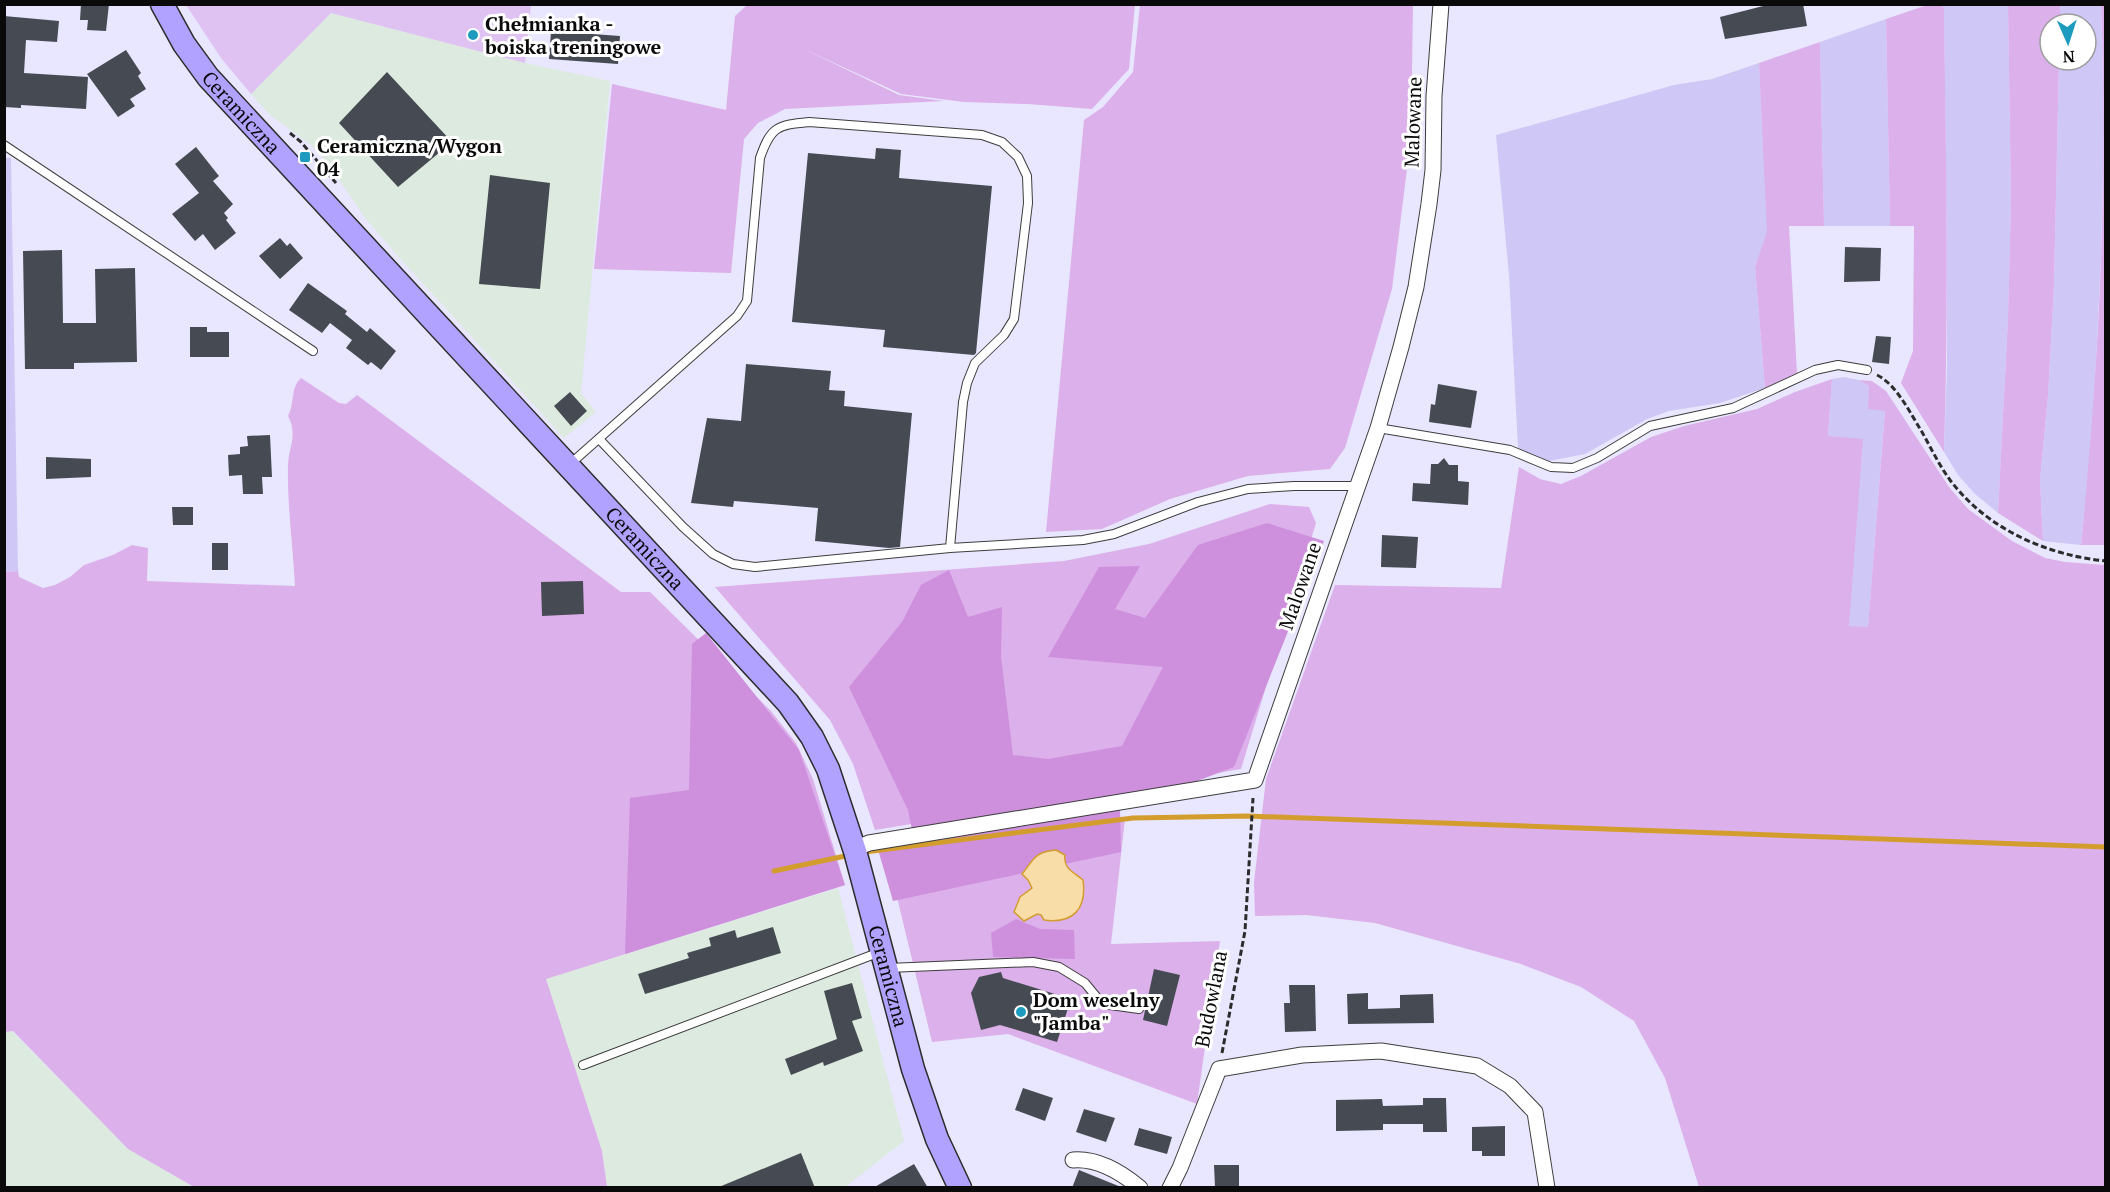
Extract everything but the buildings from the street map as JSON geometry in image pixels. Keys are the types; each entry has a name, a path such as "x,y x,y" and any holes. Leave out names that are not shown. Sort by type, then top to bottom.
{"street":[{"name":"Ceramiczna","path":"162,4 184,44 208,77 788,703 812,737 828,769 856,854 913,1069 938,1139 960,1188"},
{"name":"Malowane","path":"856,854 869,843 1255,780 1378,428 1416,287 1433,170 1434,96 1442,4"},
{"path":"1219,1069 1302,1055 1381,1051 1477,1066 1510,1086 1535,1112 1546,1188"},
{"name":"Budowlana","path":"1170,1188 1219,1069"},
{"path":"1073,1160 1086,1159 1125,1175 1140,1188"}],"lane":[{"path":"568,466 737,316 747,301 760,158 767,137 783,125 809,122 982,135 1002,142 1018,157 1027,176 1028,203 1014,319 1004,335 975,363 965,392 950,548"},
{"path":"4,145 313,351"},
{"path":"1378,428 1510,450 1551,467 1573,468 1597,458 1650,426 1733,408 1815,370 1838,365 1867,370"},
{"path":"599,439 683,527 713,554 733,564 755,567 950,548 1094,538 1114,534 1198,502 1248,489 1357,486"},
{"path":"583,1065 884,960 1033,962 1059,967 1085,982 1099,1000 1110,1005 1139,1009"}],"path":[{"path":"1867,370 1884,378 1906,406 1950,480 1976,507 2008,530 2037,546 2078,558 2106,561"},
{"name":"Budowlana","path":"1219,1069 1245,931 1252,809"}],"shaded area":[{"path":"2105,4 2106,545 2081,545 2097,343 2103,140 2101,5"},
{"name":"Chełmianka - boiska treningowe","path":"186,5 531,5 525,63 331,13 251,94 221,58"},
{"path":"747,5 1135,5 1129,69 1092,109 964,102 901,94 802,48 899,95 944,101 785,109 758,123 744,139 731,273 594,269 612,84 726,110 735,16"},
{"path":"1140,5 1413,5 1411,137 1392,289 1345,448 1330,469 1248,476 1170,499 1102,529 1046,532 1084,120 1103,107 1133,72"},
{"path":"1927,5 1941,5 1944,8 1947,286 1944,452 1901,383 1913,351 1914,226 1890,226 1886,19"},
{"path":"1941,5 2008,5 2011,203 2008,318 1998,513 1975,494 1958,475 1944,452 1947,260 1944,9"},
{"path":"2008,5 2060,5 2060,12 2038,12 2038,72 2059,72 2054,286 2048,396 2040,480 2043,541 1998,513 2008,318 2011,203"},
{"path":"2060,5 2101,5 2104,127 2101,255 2093,427 2081,545 2043,541 2040,480 2048,396 2054,286 2059,72 2098,72 2098,12 2060,12"},
{"path":"331,13 525,63 610,81 581,393 596,412 564,438 365,218 326,161 311,145 270,115 251,94"},
{"path":"1886,19 1890,226 1824,226 1820,42"},
{"path":"1820,42 1824,226 1789,226 1797,373 1765,388 1755,267 1767,232 1759,63"},
{"path":"1759,63 1768,232 1755,267 1765,388 1720,403 1669,411 1647,419 1585,454 1549,461 1518,448 1509,275 1496,135 1674,85 1712,79"},
{"path":"4,158 11,158 18,571 5,572"},
{"path":"1844,377 1859,380 1869,386 1885,410 1868,628 1849,626 1828,436 1832,379"},
{"path":"301,378 339,403 346,404 357,395 621,592 650,592 771,711 796,743 813,779 845,885 546,979 602,1151 607,1187 194,1187 128,1149 13,1031 5,1032 4,572 18,571 19,577 43,588 70,577 84,565 113,555 132,545 148,548 147,581 295,586 288,480 293,435 288,416 295,386"},
{"path":"1832,379 1828,436 1863,439 1849,626 1868,627 1885,411 1868,409 1869,386 1859,380 1872,381 1886,391 1949,487 1968,509 2012,541 2045,558 2105,565 2105,1187 1699,1187 1665,1078 1634,1021 1581,987 1521,964 1375,923 1306,915 1255,916 1254,882 1266,779 1335,585 1501,588 1519,467 1540,479 1561,484 1581,476 1651,437 1684,426 1757,409"},
{"path":"1270,504 1309,507 1316,523 1241,769 875,830 853,764 830,720 715,587 1064,561 1149,544"},
{"path":"1267,523 1324,541 1234,767 1184,786 912,830 908,810 849,687 902,622 921,585 949,570 968,617 1002,607 1001,657 1013,755 1048,759 1122,746 1163,667 1048,657 1099,567 1140,566 1115,609 1145,618 1198,545"},
{"path":"706,633 799,750 845,885 625,954 630,798 689,790 692,644"},
{"path":"1120,808 1121,852 893,901 877,846"},
{"path":"1125,819 1111,944 1220,941 1197,1104 1008,1034 932,1042 887,856"},
{"path":"1056,850 1065,855 1067,867 1083,880 1083,899 1080,906 1070,917 1063,920 1044,920 1041,915 1037,914 1024,921 1014,912 1020,897 1032,888 1022,874 1032,860 1043,852"},
{"path":"838,888 904,1141 845,1187 607,1187 602,1151 545,979"},
{"path":"1016,919 1040,929 1074,930 1075,959 993,957 991,933"},
{"path":"12,1031 128,1149 194,1187 5,1188 5,1032"}],"waterway":[{"path":"865,852 1133,818 1247,816 2106,847"},
{"path":"774,871 850,855"}],"place":[{"name":"Chełmianka - boiska treningowe","path":"473,35"},
{"name":"Ceramiczna/Wygon 04","path":"305,157"},
{"name":"Dom weselny \"Jamba\"","path":"1021,1012"}]}
